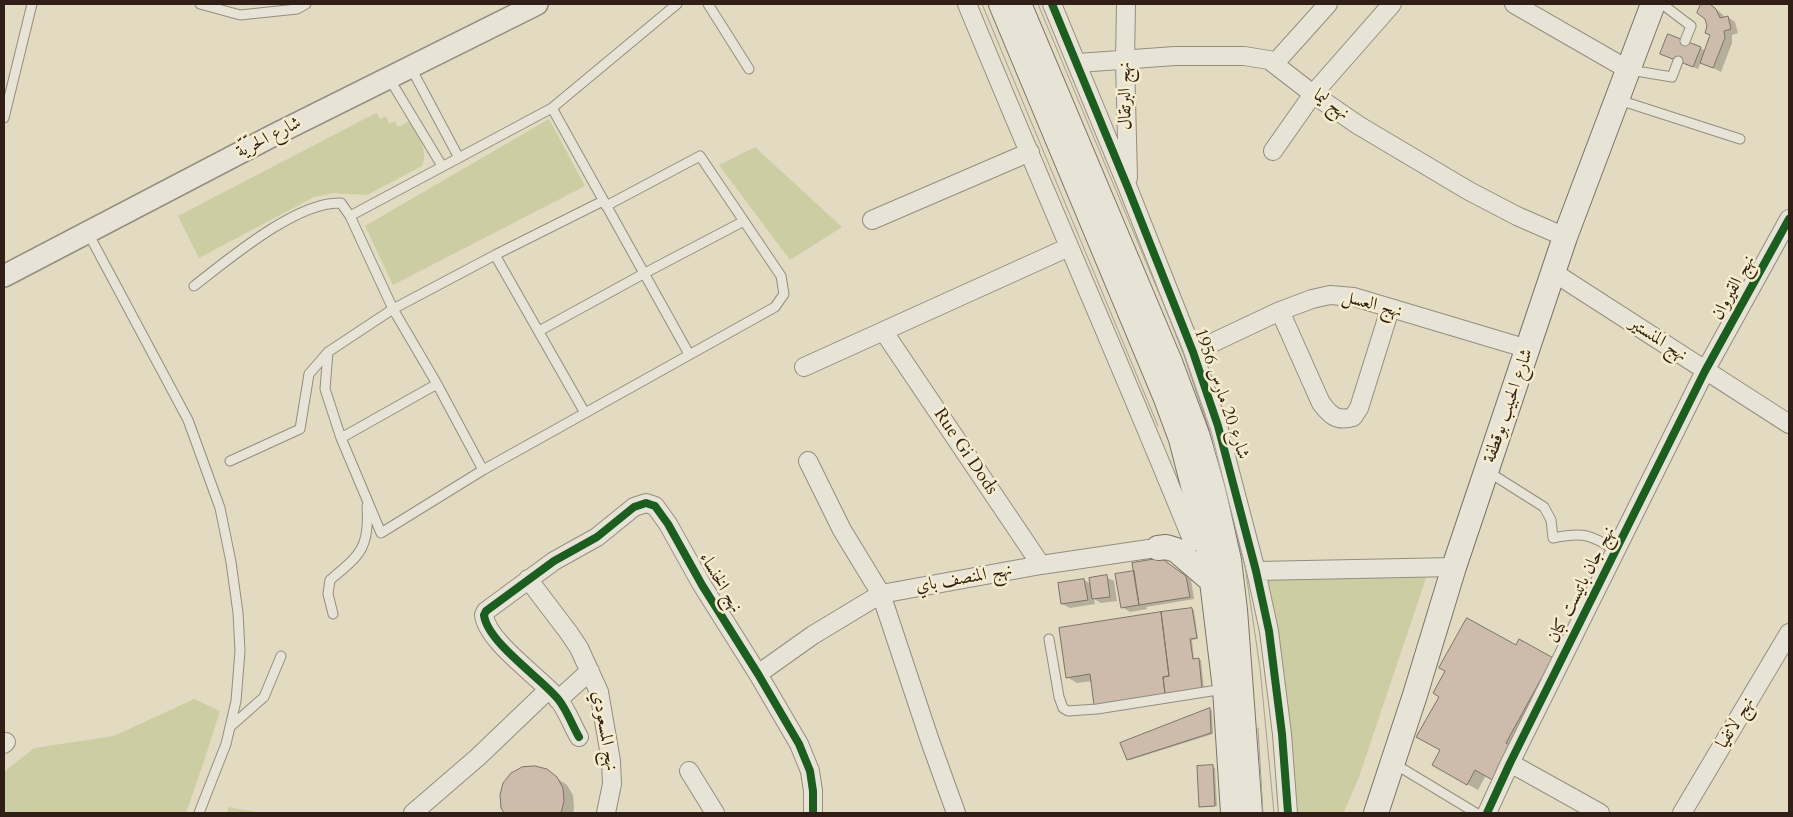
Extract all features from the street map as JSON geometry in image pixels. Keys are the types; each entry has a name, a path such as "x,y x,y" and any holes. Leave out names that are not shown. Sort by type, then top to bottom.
{"main road":[{"name":"شارع 20 مارس 1956","path":"1001,4 1166,396 1181,439 1208,539 1231,577 1239,647 1250,813"},
{"name":"شارع 20 مارس 1956","path":"1019,4 1184,398 1203,456 1208,539 1225,689 1233,813"},
{"name":"شارع الحبيب بوقطفة","path":"1378,808 1416,695 1454,567 1553,272 1627,69 1653,4"},
{"path":"1158,548 1166,547 1176,550 1213,582"}],"street":[{"name":"شارع الحرّيّة","path":"4,276 274,135 536,4"},
{"name":"شارع 20 مارس 1956","path":"967,4 1069,248 1149,432 1208,539"},
{"name":"شارع 20 مارس 1956","path":"1052,4 1078,63 1128,188 1192,352 1218,426 1256,571 1269,631 1276,682 1288,813"},
{"name":"نهج البرتقال","path":"1126,4 1125,61 1128,188"},
{"path":"1275,63 1328,4"},
{"path":"1273,151 1313,94 1392,4"},
{"path":"1514,4 1627,69"},
{"name":"نهج ليما","path":"1078,63 1175,56 1244,56 1263,58 1275,63 1313,94 1358,125 1469,191 1517,216 1565,237"},
{"path":"872,220 1030,152"},
{"name":"نهج القيروان","path":"1705,371 1789,219"},
{"path":"804,367 1069,248"},
{"name":"نهج المنستير","path":"1553,272 1789,424"},
{"name":"نهج العسل","path":"1192,352 1280,312 1330,294 1354,297 1528,349"},
{"path":"1280,312 1321,403 1330,414 1342,419 1353,416 1359,408 1390,308"},
{"name":"Rue Gi Dods","path":"888,338 1041,565"},
{"name":"نهج جان باتيست كبان","path":"1487,813 1705,371"},
{"path":"808,461 842,530 881,594 956,813"},
{"name":"نهج الخنساء","path":"528,579 554,561 597,537 634,506 646,503 655,506 668,524 702,585 799,744 814,791 813,813"},
{"name":"نهج المنصف باي","path":"758,674 813,635 881,594 1041,565 1208,539"},
{"path":"1256,571 1454,567"},
{"path":"528,579 486,611 484,615 485,621 512,656 553,695 579,737"},
{"name":"نهج المسعودي","path":"528,579 570,633 599,692 611,761 612,784 606,813"},
{"name":"نهج لاتفيا","path":"1682,813 1789,633"},
{"path":"413,813 553,695 590,671"},
{"path":"1510,763 1600,813"},
{"path":"689,771 715,813"}],"lane":[{"path":"4,118 32,4"},
{"path":"200,4 240,15 306,4"},
{"path":"350,216 552,108 677,4"},
{"path":"708,4 749,69"},
{"path":"1662,4 1691,26 1685,41"},
{"path":"1627,69 1672,77 1678,61"},
{"path":"410,67 459,158"},
{"path":"389,78 442,166"},
{"path":"1616,99 1740,139"},
{"path":"552,108 689,354"},
{"path":"230,461 300,429 309,374 328,352 393,309 495,255 700,156 781,276 784,294 775,307 484,470 381,533 341,438 325,389 328,352"},
{"path":"194,286 255,240 280,224 328,202 341,203 350,216 393,309 484,470"},
{"path":"540,331 644,273 744,221"},
{"path":"88,233 188,420 220,508 231,562 238,614 240,651 236,701 226,744 199,813"},
{"path":"495,255 585,413"},
{"path":"341,438 437,384"},
{"path":"1487,471 1544,507 1551,520 1553,538 1573,534 1590,536 1616,551"},
{"path":"333,614 328,594 330,580 354,560 365,543 368,525 366,496"},
{"path":"1049,639 1059,698 1063,708 1068,712 1225,689"},
{"path":"230,727 264,697 281,656"},
{"path":"1393,763 1476,813"}],"green space":[{"path":"376,113 380,119 386,116 389,124 395,121 398,127 409,121 423,148 424,160 422,166 367,195 334,193 314,197 199,258 178,216"},
{"path":"549,119 585,186 393,285 365,226"},
{"path":"755,147 842,227 790,260 719,165"},
{"path":"1428,572 1359,777 1344,812 1296,813 1265,580"},
{"path":"194,699 220,711 186,813 4,813 4,772 34,748 114,736"},
{"path":"228,807 263,813 227,813"}],"building":[{"path":"1701,4 1710,4 1716,9 1720,18 1728,16 1731,29 1724,31 1725,38 1713,68 1700,63 1710,35 1705,33 1707,26 1705,19 1697,13"},
{"path":"1668,34 1701,47 1693,67 1660,54"},
{"path":"1161,558 1186,576 1190,597 1139,605 1132,563"},
{"path":"1134,571 1139,605 1121,608 1115,574"},
{"path":"1107,575 1110,597 1092,599 1089,578"},
{"path":"1084,579 1088,600 1061,604 1058,583"},
{"path":"1192,608 1197,638 1190,639 1193,659 1199,658 1202,689 1165,694 1163,677 1169,676 1161,612"},
{"path":"1161,612 1169,676 1163,677 1165,694 1094,705 1090,674 1066,678 1059,628"},
{"path":"1467,618 1516,645 1519,639 1557,660 1545,681 1541,679 1506,743 1513,747 1496,782 1475,770 1467,785 1432,765 1440,750 1416,737 1439,697 1433,693 1445,671 1439,668"},
{"path":"1210,708 1211,733 1127,760 1120,743"},
{"path":"1213,765 1215,806 1199,807 1197,766"},
{"path":"535,766 547,769 557,777 563,788 564,801 561,813 504,813 501,808 500,795 503,783 511,773 522,767"}],"tram line":[{"path":"982,4 1158,426"},
{"path":"1038,4 1182,348 1211,431 1245,566 1260,668 1274,813"},
{"path":"1258,728 1263,813"}],"cycle path":[{"path":"1052,4 1193,352 1218,426 1256,571 1269,631 1282,734 1288,813"},
{"path":"1487,813 1705,371 1789,219"},
{"path":"579,737 558,699 494,637 487,626 484,615 486,611 554,561 597,537 634,507 646,503 655,506 668,524 702,585 799,744 810,771 813,791 813,813"}]}
